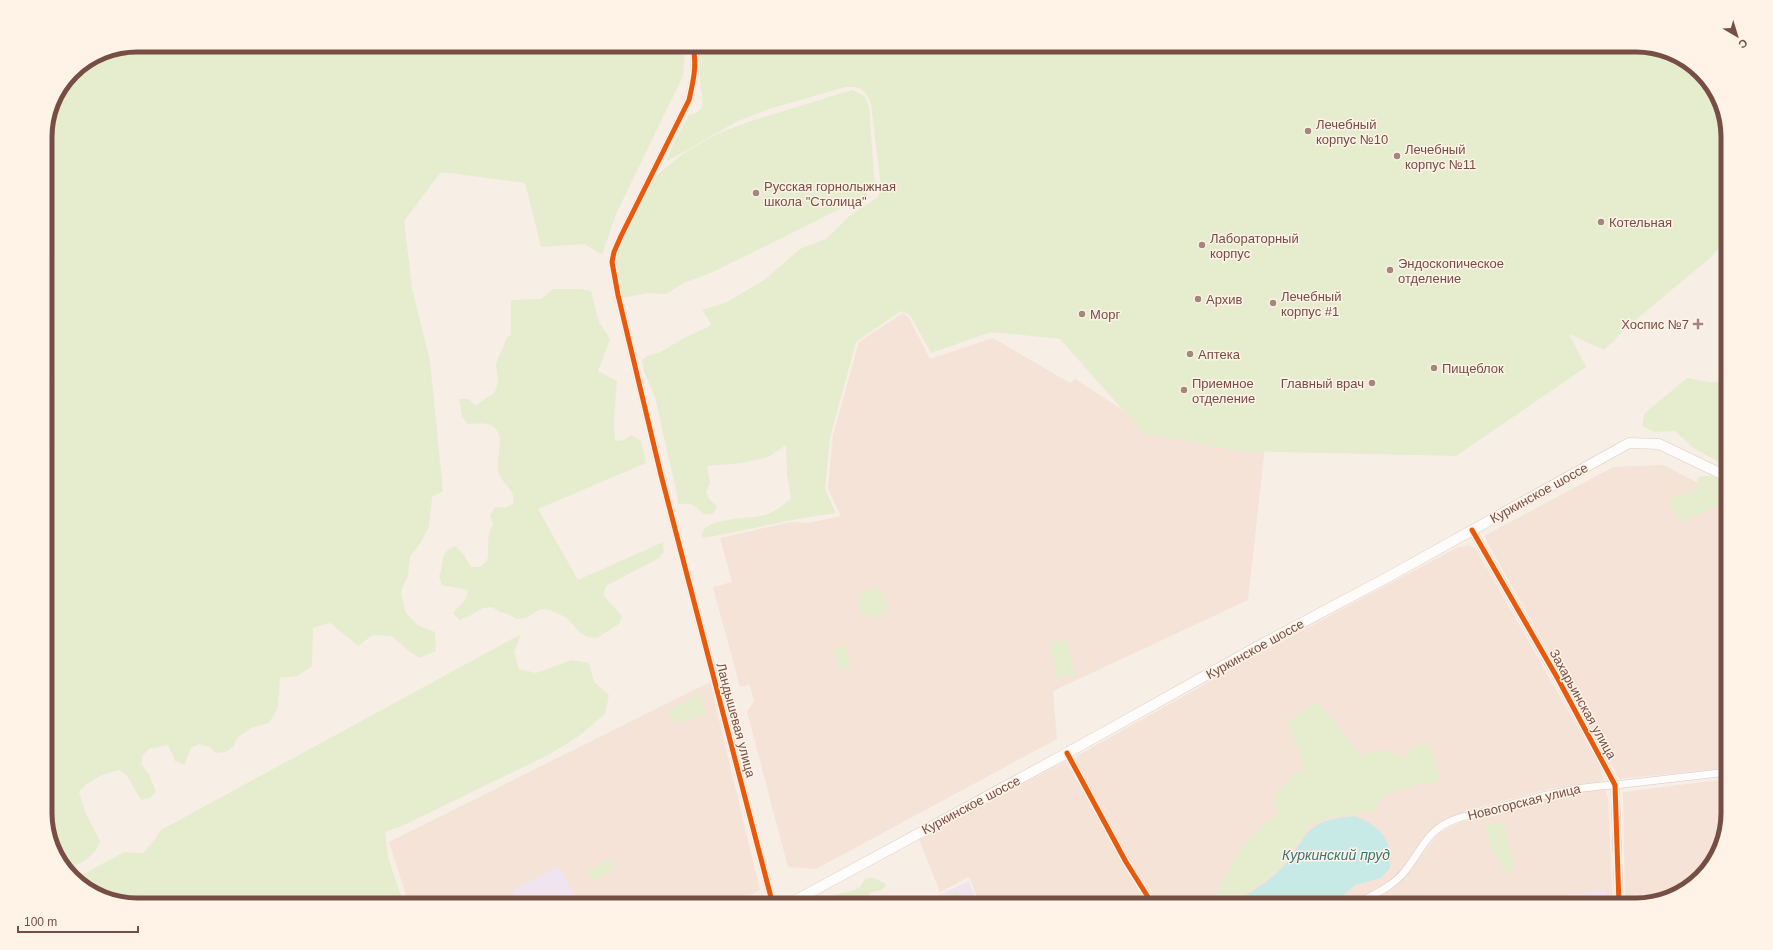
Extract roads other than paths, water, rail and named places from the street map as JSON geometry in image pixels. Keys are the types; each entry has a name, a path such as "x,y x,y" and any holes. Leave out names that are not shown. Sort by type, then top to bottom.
{"main road":[{"name":"Куркинское шоссе","path":"800,898 1067,753 1629,443 1659,444 1721,474"}],"street":[{"name":"Ландышевая улица","path":"694,52 693,81 688,100 679,122 621,236 614,252 612,262 618,294 677,541 771,898"},
{"name":"Захарьинская улица","path":"1472,530 1558,679 1615,785 1620,898"},
{"path":"1067,753 1126,862 1149,898"},
{"name":"Новогорская улица","path":"1367,898 1398,879 1433,832 1458,818 1538,796 1597,786 1721,773"}],"water":[{"name":"Куркинский пруд","path":"1355,816 1364,820 1378,829 1387,841 1390,868 1381,878 1355,885 1341,898 1242,898 1277,873 1305,836 1315,826 1327,821"}],"place":[{"name":"Лечебный корпус №10","path":"1308,131"},
{"name":"Лечебный корпус №11","path":"1397,156"},
{"name":"Русская горнолыжная школа \"Столица\"","path":"756,193"},
{"name":"Котельная","path":"1601,222"},
{"name":"Лабораторный корпус","path":"1202,245"},
{"name":"Эндоскопическое отделение","path":"1390,270"},
{"name":"Архив","path":"1198,299"},
{"name":"Лечебный корпус #1","path":"1273,303"},
{"name":"Морг","path":"1082,314"},
{"name":"Хоспис №7","path":"1698,324"},
{"name":"Аптека","path":"1190,354"},
{"name":"Пищеблок","path":"1434,368"},
{"name":"Главный врач","path":"1372,383"},
{"name":"Приемное отделение","path":"1184,390"}]}
